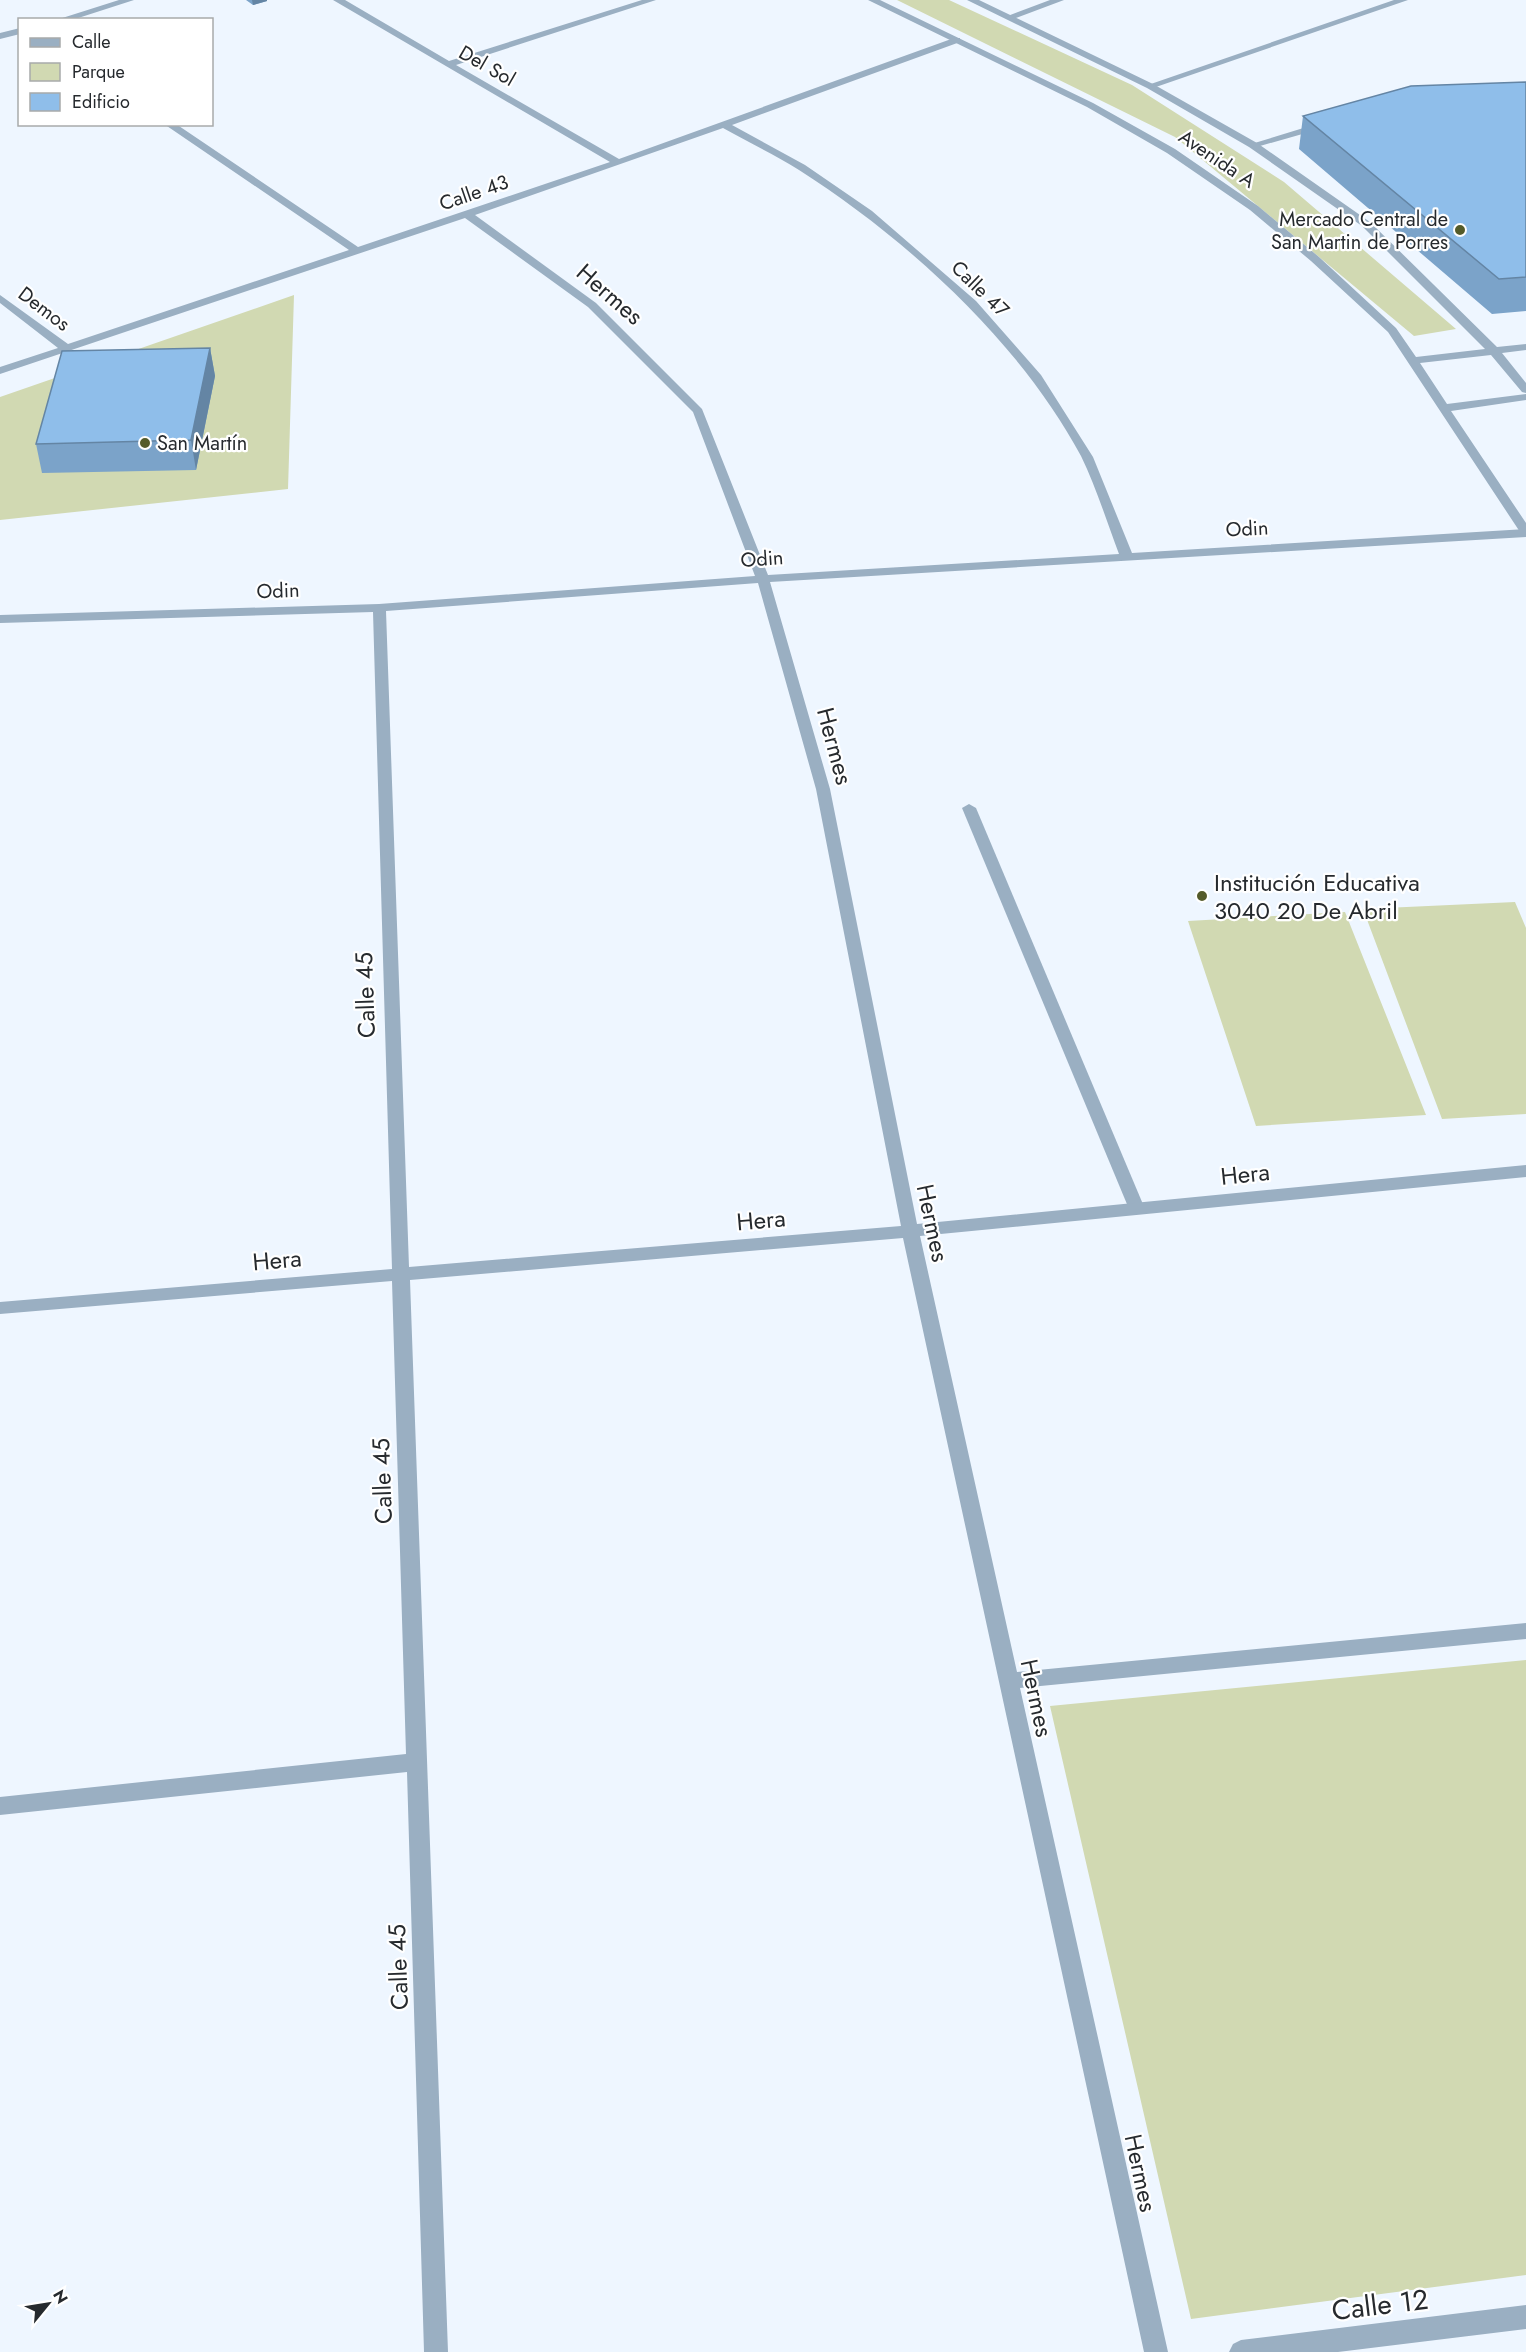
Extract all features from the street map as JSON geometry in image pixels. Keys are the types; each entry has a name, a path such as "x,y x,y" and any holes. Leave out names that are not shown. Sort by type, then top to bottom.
{"street":[{"path":"67,18 129,0"},
{"name":"Del Sol","path":"338,0 618,163"},
{"path":"449,64 651,0"},
{"name":"Avenida A","path":"873,0 1090,105 1171,151 1254,208 1315,259 1392,330 1526,532"},
{"name":"Avenida A","path":"972,0 1150,86 1253,145 1366,225 1494,351 1526,390"},
{"path":"1010,17 1059,0"},
{"path":"1150,86 1403,0"},
{"path":"0,36 18,32"},
{"name":"Calle 43","path":"0,371 618,163 957,40"},
{"path":"1253,145 1339,121"},
{"name":"Calle 47","path":"724,125 801,167 868,213 972,303 1037,377 1087,458 1126,555"},
{"path":"173,126 357,251"},
{"name":"Hermes","path":"467,214 592,305 698,411 763,579 823,789 910,1231 1156,2352"},
{"name":"Demos","path":"0,298 67,349"},
{"path":"1411,361 1526,347"},
{"path":"1443,408 1526,397"},
{"name":"Odin","path":"0,619 379,608 763,579 1526,532"},
{"name":"Calle 45","path":"379,608 387,927 401,1274 436,2352"},
{"path":"969,808 1137,1209"},
{"name":"Hera","path":"0,1308 910,1231 1526,1171"},
{"path":"1009,1681 1526,1631"},
{"path":"0,1806 417,1762"},
{"name":"Calle 12","path":"1242,2352 1526,2317"}],"green space":[{"path":"897,0 949,0 1132,85 1284,182 1456,329 1414,336 1175,137"},
{"name":"San Martín","path":"294,295 288,489 0,520 0,397"},
{"path":"1515,902 1526,928 1526,1114 1442,1119 1363,909"},
{"path":"1345,912 1426,1115 1256,1126 1188,921"},
{"path":"1526,1660 1526,2275 1191,2319 1050,1706"}],"building":[{"name":"Mercado Central de San Martin de Porres","path":"1526,82 1526,277 1499,279 1303,116 1411,86"},
{"path":"210,348 191,440 36,444 62,351"}],"place":[{"name":"Mercado Central de San Martin de Porres","path":"1460,230"},
{"name":"San Martín","path":"145,443"},
{"name":"Institución Educativa 3040 20 De Abril","path":"1202,896"}]}
